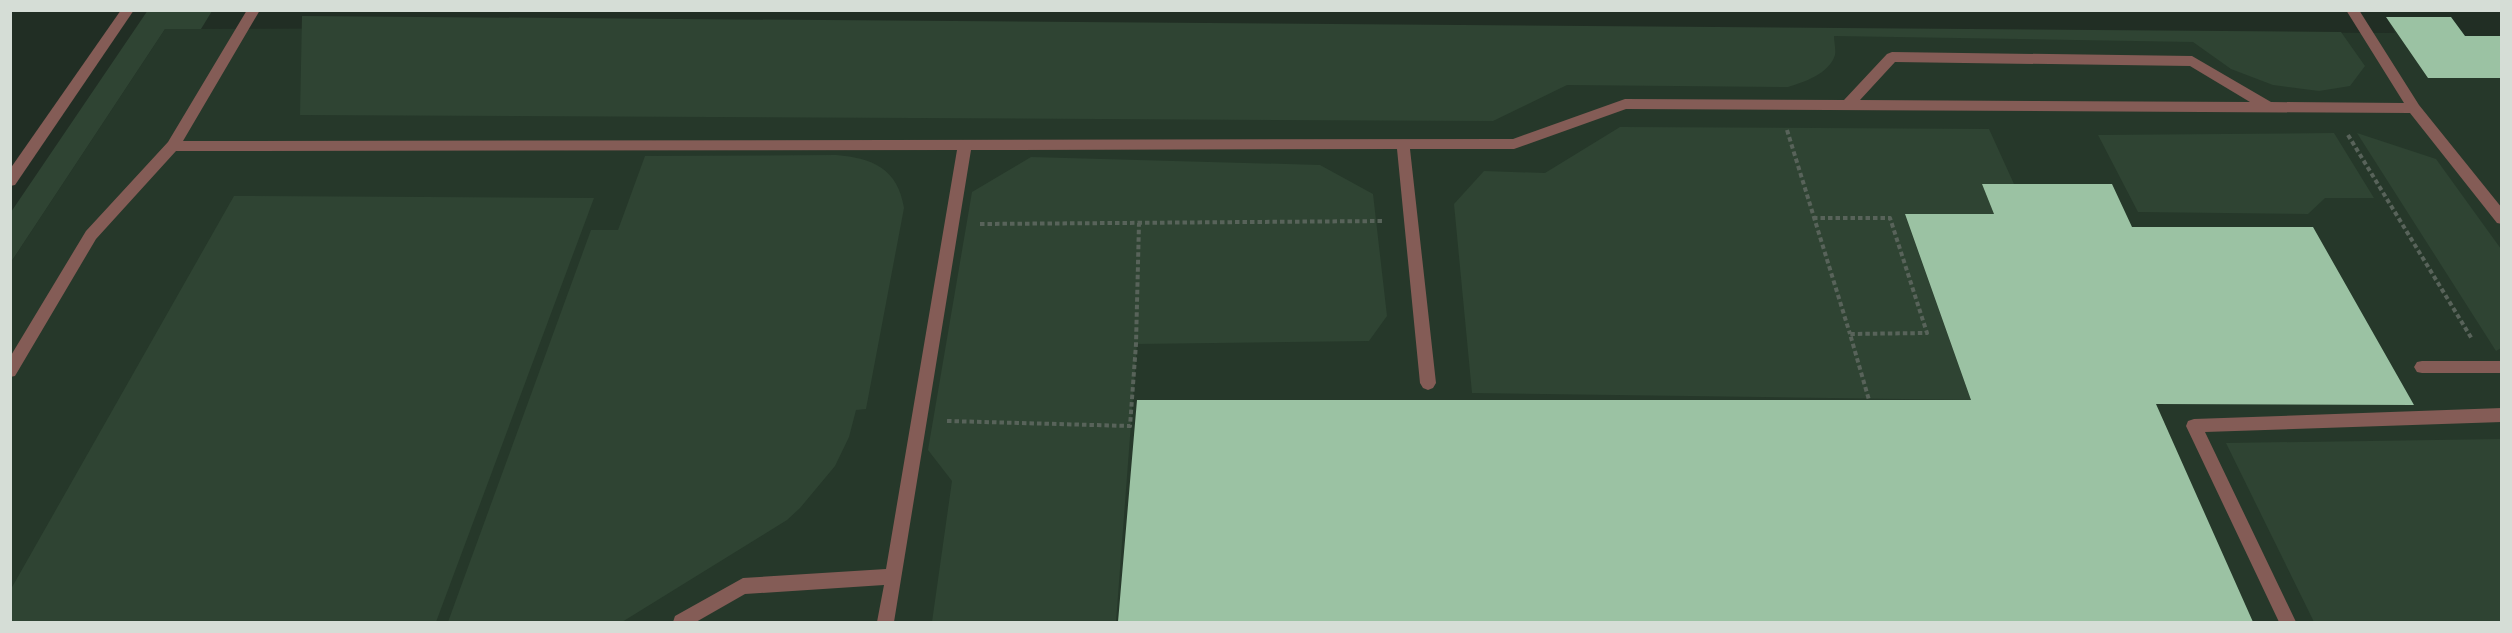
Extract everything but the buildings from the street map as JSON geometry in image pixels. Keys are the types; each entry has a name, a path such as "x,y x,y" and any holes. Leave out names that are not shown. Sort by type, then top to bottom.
{"lane":[{"path":"10,181 128,10"},
{"path":"10,371 92,236 173,146 254,10"},
{"path":"2352,10 2414,108 2502,219"},
{"path":"1848,105 1892,57 2192,61 2270,108"},
{"path":"173,146 1514,144 1625,104 2414,108"},
{"path":"1403,144 1428,384"},
{"path":"886,622 965,146"},
{"path":"2422,367 2495,367"},
{"path":"2288,622 2194,426 2502,415"},
{"path":"681,622 743,586 894,576"}],"path":[{"path":"2332,109 2495,367"},
{"path":"1813,218 1890,218 1927,333 1850,334 1869,400"},
{"path":"952,224 1411,221"},
{"path":"920,420 1130,426 1136,344 1139,223"}],"shaded area":[{"path":"148,10 212,11 201,29 165,29 11,262 11,212"},
{"path":"302,16 2341,32 2365,66 2350,86 2319,91 2273,85 2231,69 2193,42 1834,36 1835,55 1832,62 1815,76 1788,87 1567,85 1493,121 300,115"},
{"path":"2386,17 2451,17 2465,36 2501,36 2501,622 11,622 11,262 165,29 1164,26 2395,33"},
{"path":"1620,127 1989,129 2014,184 1982,184 1994,214 1905,215 1971,400 1472,393 1454,204 1484,171 1545,173"},
{"path":"2334,133 2374,198 2325,198 2308,214 2138,212 2098,135"},
{"path":"2357,133 2436,159 2501,249 2501,348 2496,351"},
{"path":"836,155 861,159 882,168 896,184 904,208 866,409 856,410 849,437 835,466 787,520 622,622 448,622 591,230 618,230 645,156"},
{"path":"1031,157 1320,165 1373,194 1387,316 1369,341 1137,344 1116,622 932,622 952,481 928,450 972,192"},
{"path":"234,196 594,198 436,622 11,622 11,589"},
{"path":"2501,439 2501,622 2314,622 2226,443"}]}
